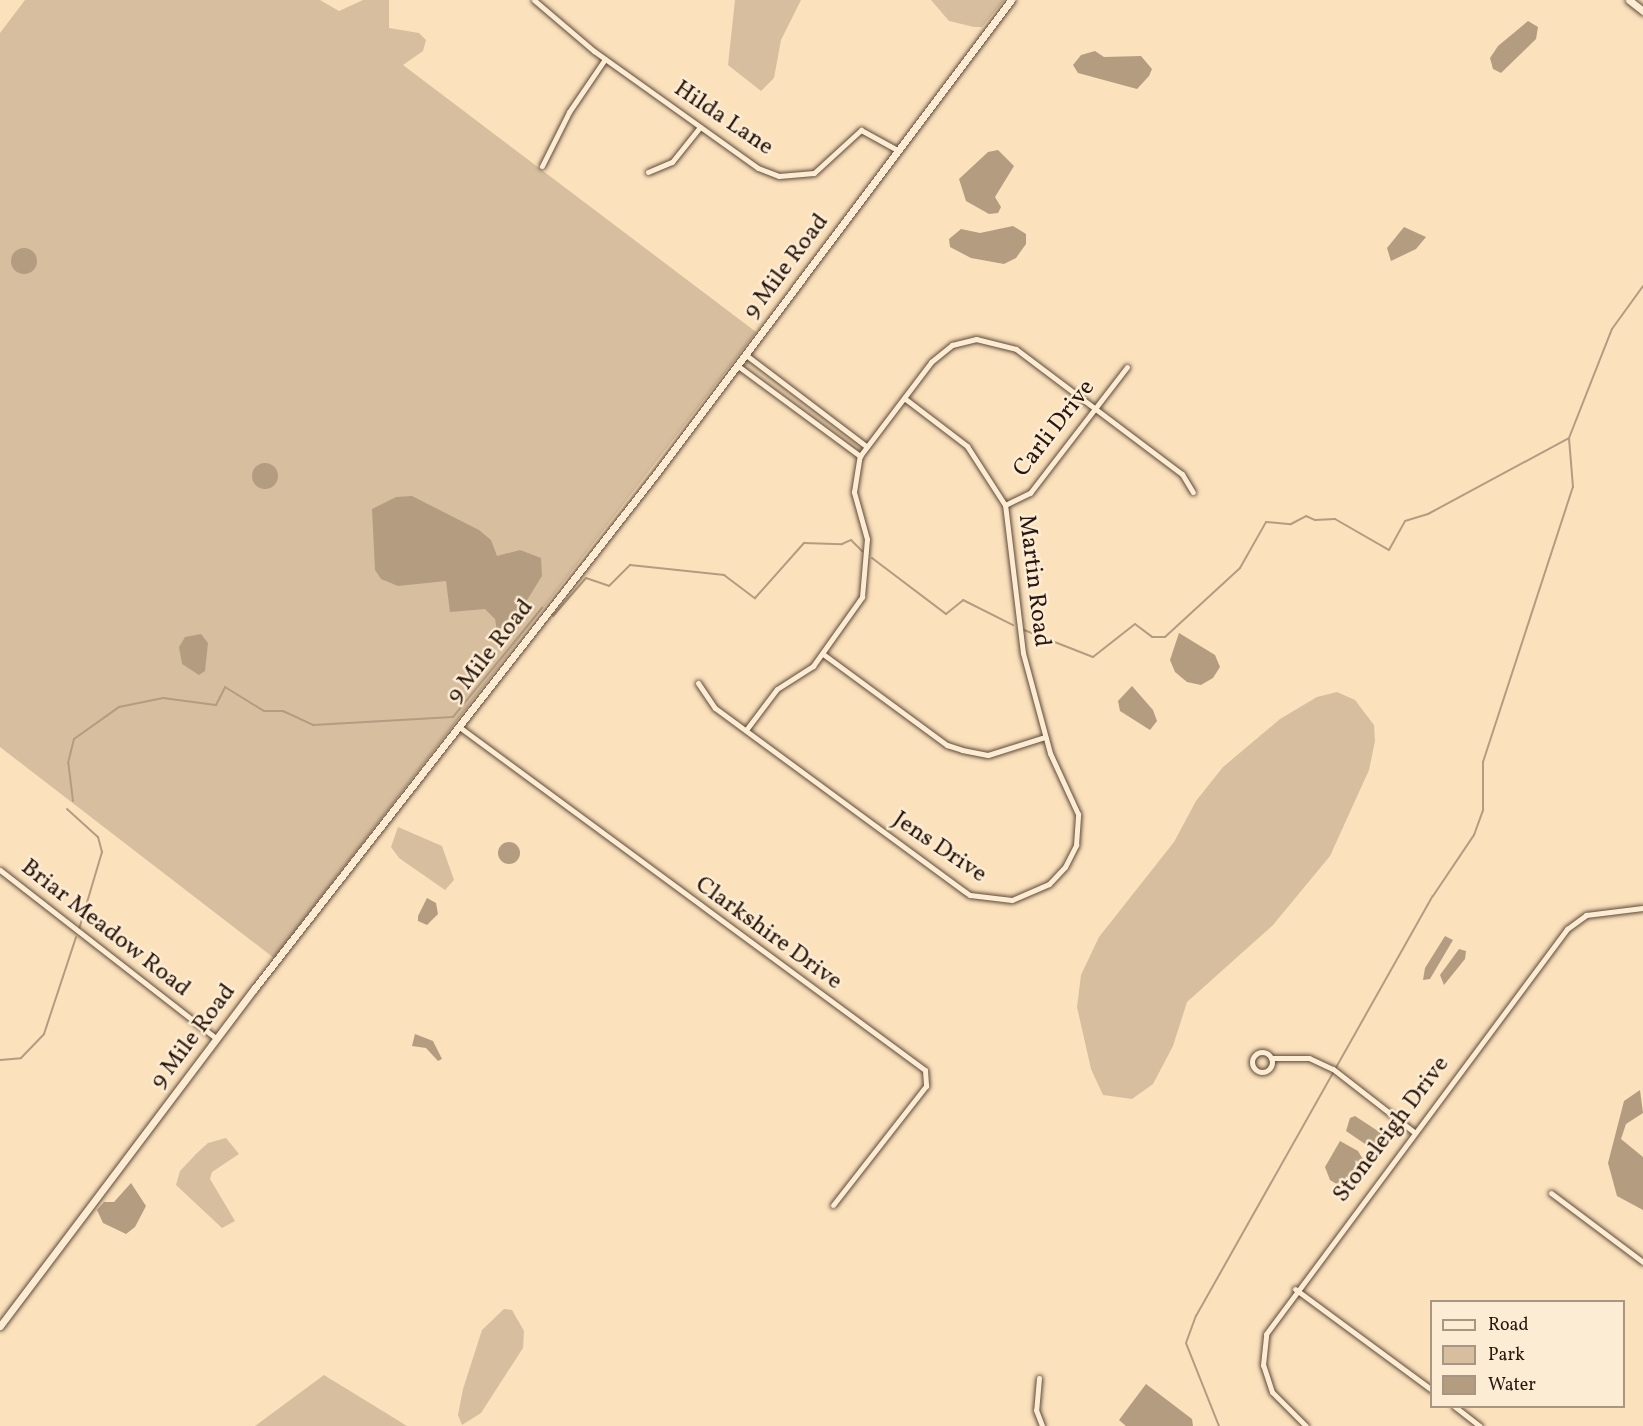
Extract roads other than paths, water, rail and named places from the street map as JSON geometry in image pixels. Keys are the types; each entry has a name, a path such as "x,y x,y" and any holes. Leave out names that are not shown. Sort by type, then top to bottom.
{"street":[{"name":"Hilda Lane","path":"534,0 605,59 758,168 779,176 814,173 861,130 899,151"},
{"name":"9 Mile Road","path":"0,1326 217,1039 738,366 1011,0"},
{"path":"1629,0 1643,11"},
{"path":"542,165 569,112 605,59"},
{"path":"648,172 672,162 700,127"},
{"path":"746,730 777,689 823,654 856,608 865,585 867,539 854,492 860,456 931,362 952,345 976,339 1016,349 1182,474 1193,492"},
{"path":"746,355 866,446"},
{"path":"738,366 860,456"},
{"name":"Carli Drive","path":"1005,506 1030,493 1127,367"},
{"name":"Martin Road","path":"904,398 966,446 1005,506 1023,653 1045,737"},
{"path":"823,654 947,745 988,754 1045,737"},
{"name":"Jens Drive","path":"698,683 715,708 958,887 996,901 1019,898 1049,884 1076,845 1078,814 1045,737"},
{"name":"Clarkshire Drive","path":"458,726 925,1070 926,1086 833,1205"},
{"name":"Briar Meadow Road","path":"0,870 217,1039"},
{"name":"Stoneleigh Drive","path":"1306,1426 1272,1392 1263,1365 1266,1334 1295,1289 1567,929 1587,915 1643,908"},
{"path":"1271,1058 1309,1058 1333,1069 1414,1132"},
{"path":"1551,1193 1643,1262"},
{"path":"1295,1289 1430,1389"},
{"path":"1039,1378 1036,1410 1042,1426"},
{"path":"1455,1408 1480,1426"}],"water":[{"path":"1528,21 1538,27 1536,39 1501,73 1493,69 1490,58 1498,46"},
{"path":"1095,51 1104,57 1141,56 1152,69 1137,89 1078,73 1073,65 1081,55"},
{"path":"998,150 1014,166 995,197 1001,207 998,213 989,214 966,201 959,179 988,152"},
{"path":"1013,226 1026,234 1026,244 1016,258 1004,264 971,258 950,247 949,239 961,229 980,233"},
{"path":"1404,227 1426,237 1416,249 1391,261 1387,248"},
{"path":"24,248 33,252 37,261 33,270 24,274 15,270 11,261 15,252"},
{"path":"265,463 274,467 278,476 274,485 265,489 256,485 252,476 256,467"},
{"path":"412,496 479,530 491,540 497,556 520,550 541,558 542,576 516,618 497,631 495,619 485,609 450,612 446,581 398,586 381,579 375,570 372,509 396,497"},
{"path":"1179,633 1215,655 1220,667 1213,678 1201,685 1187,682 1175,672 1170,660"},
{"path":"201,634 208,643 205,671 199,675 182,664 179,647 185,637"},
{"path":"1132,686 1153,710 1157,721 1150,730 1120,711 1118,701"},
{"path":"509,842 517,845 520,853 517,861 509,864 501,861 498,853 501,845"},
{"path":"427,898 436,903 438,914 427,925 418,921 418,916"},
{"path":"1445,936 1453,940 1430,979 1423,980 1425,968"},
{"path":"1459,949 1466,951 1465,959 1444,985 1440,975"},
{"path":"415,1034 433,1041 442,1059 438,1061 426,1048 412,1046"},
{"path":"1640,1090 1643,1113 1626,1124 1621,1139 1643,1157 1643,1210 1617,1196 1608,1163 1624,1101"},
{"path":"1355,1116 1381,1133 1374,1150 1346,1131 1350,1118"},
{"path":"1340,1141 1358,1151 1364,1161 1345,1189 1330,1180 1325,1167"},
{"path":"131,1183 146,1206 135,1227 126,1234 103,1223 97,1210 104,1202 114,1202"},
{"path":"1146,1384 1192,1419 1193,1426 1126,1426 1119,1420"}],"waterway":[{"path":"1219,1426 1186,1343 1196,1316 1433,896 1474,835 1483,810 1483,762 1573,487 1569,438 1612,329 1643,286"},
{"path":"1024,630 1093,657 1135,624 1152,637 1165,637 1240,568 1266,522 1291,524 1306,516 1315,520 1335,519 1389,550 1405,521 1428,514 1569,438"},
{"path":"553,616 586,578 609,586 630,565 724,575 755,598 804,543 842,544 851,540 862,551"},
{"path":"872,558 946,614 963,600 1013,625"},
{"path":"73,801 68,763 74,739 119,707 163,698 216,705 225,687 264,711 283,711 313,725 453,717 542,608"},
{"path":"67,809 98,837 102,852 79,929"},
{"path":"0,1060 21,1058 44,1034 76,937"}]}
